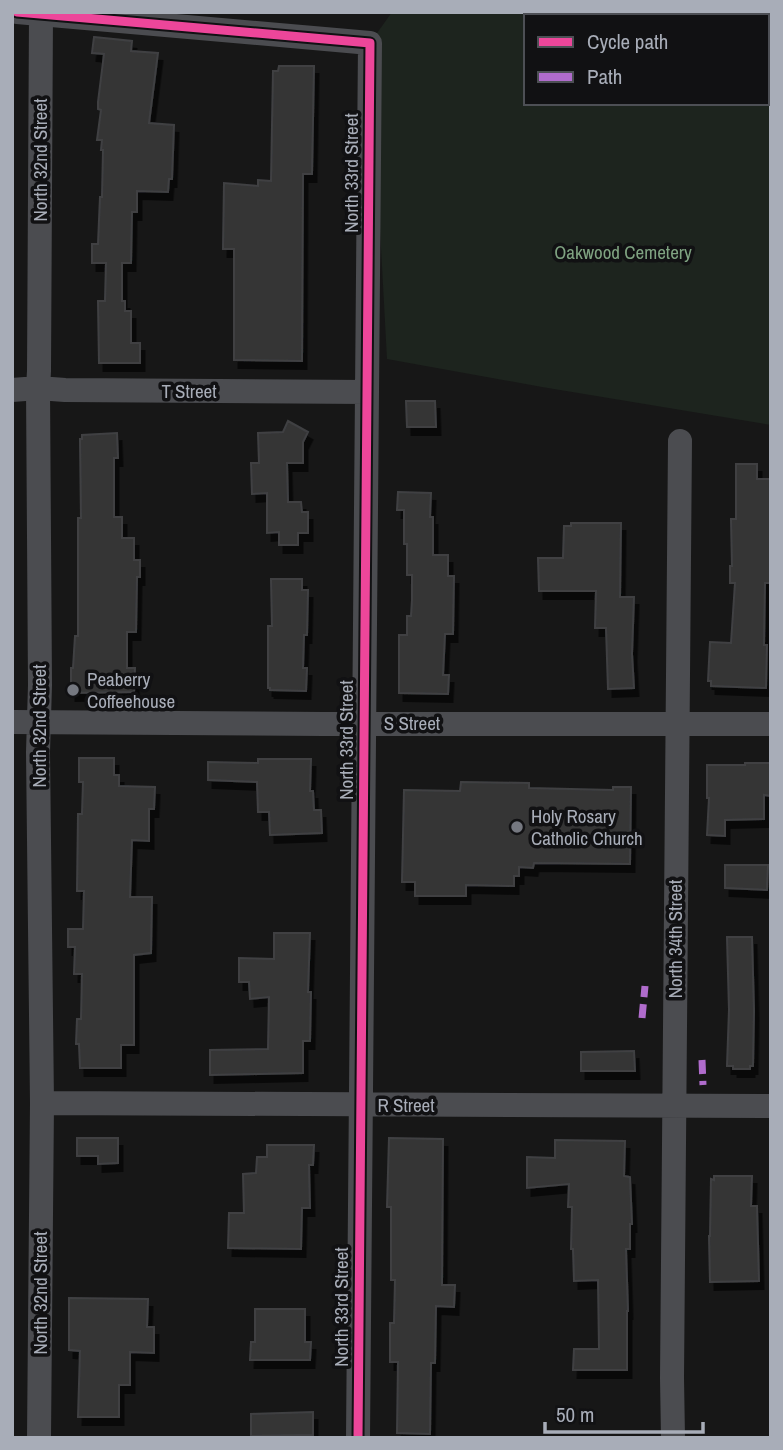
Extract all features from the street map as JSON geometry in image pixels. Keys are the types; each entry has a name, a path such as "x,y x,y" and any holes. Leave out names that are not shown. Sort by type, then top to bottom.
{"street":[{"path":"29,14 225,21"},
{"name":"North 32nd Street","path":"29,14 39,371 38,722 42,1103 39,1438"},
{"name":"North 33rd Street","path":"225,21 370,43 358,1438"},
{"name":"T Street","path":"12,390 38,388 367,392"},
{"name":"North 34th Street","path":"673,1438 671,1378 680,441"},
{"name":"S Street","path":"12,722 771,724"},
{"name":"R Street","path":"42,1103 771,1106"}],"green space":[{"name":"Oakwood Cemetery","path":"392,12 771,12 771,425 387,359 370,43"}],"building":[{"path":"94,37 132,41 131,51 158,53 149,123 174,125 172,179 169,179 168,192 137,191 137,212 132,212 131,263 122,263 122,301 125,301 125,311 131,311 131,343 140,343 140,363 99,363 98,301 105,301 106,263 92,263 92,244 98,244 102,197 103,150 102,140 97,140 104,54 92,53"},
{"path":"279,66 314,66 312,174 303,174 302,361 234,360 234,249 223,249 224,183 258,186 258,180 271,181 273,71 278,71"},
{"path":"406,401 435,401 436,427 407,427"},
{"path":"288,421 308,432 303,442 303,463 287,463 288,502 301,502 302,512 308,512 308,533 298,533 298,545 279,545 279,532 267,533 267,493 252,494 251,463 259,463 258,433 283,432"},
{"path":"117,433 118,458 114,458 114,517 122,517 122,538 134,538 134,560 140,560 136,632 127,632 127,668 135,668 134,692 71,693 71,668 75,636 78,636 80,439 82,435"},
{"path":"736,464 757,464 757,479 771,479 771,583 765,583 766,688 711,686 711,681 708,681 710,642 731,643 735,583 730,583 731,519 736,519"},
{"path":"398,492 431,493 433,555 448,555 448,576 454,576 453,634 445,634 443,675 449,675 448,694 399,693 399,635 407,635 407,616 411,616 412,575 407,575 404,510 397,510"},
{"path":"571,523 621,523 620,597 634,597 634,688 608,689 606,628 595,628 596,591 539,591 538,558 563,558 564,526 571,526"},
{"path":"271,579 302,579 302,590 308,590 303,668 307,668 306,691 268,688 268,626 272,626"},
{"path":"79,758 114,758 114,775 119,775 119,786 155,787 154,809 149,809 149,841 132,840 130,897 152,897 151,953 134,955 134,1045 121,1045 121,1068 80,1068 79,1044 76,1044 77,1019 81,1019 82,974 74,974 75,947 68,947 68,929 83,929 84,891 77,891 78,814 82,814 83,782 79,782"},
{"path":"258,759 311,759 310,791 313,791 314,810 321,810 322,833 270,835 269,812 258,812 257,782 208,780 208,762 258,763"},
{"path":"771,763 771,796 764,795 764,819 725,820 725,836 707,835 707,765"},
{"name":"Holy Rosary Catholic Church","path":"461,782 529,783 529,788 613,790 613,787 631,787 630,864 534,863 533,868 519,867 519,876 514,876 514,886 466,885 466,896 415,896 415,882 402,882 404,790 460,791"},
{"path":"725,865 768,865 767,890 725,888"},
{"path":"274,933 310,933 310,1041 303,1041 303,1073 210,1075 210,1050 268,1049 269,997 250,999 249,982 239,982 239,958 274,959"},
{"path":"727,937 752,937 754,1011 753,1066 750,1066 750,1069 733,1069 733,1066 727,1066"},
{"path":"634,1051 635,1071 581,1071 581,1052"},
{"path":"77,1138 118,1138 118,1163 98,1164 98,1156 77,1156"},
{"path":"389,1138 443,1139 442,1285 455,1285 454,1307 436,1306 435,1363 431,1363 430,1434 397,1433 398,1362 390,1362 390,1323 394,1323 395,1280 391,1280 391,1207 387,1207"},
{"path":"555,1140 625,1141 624,1176 630,1177 632,1224 630,1249 626,1249 627,1370 573,1370 574,1349 599,1349 598,1280 574,1281 571,1249 572,1207 568,1207 569,1184 527,1188 527,1157 555,1158"},
{"path":"267,1145 314,1145 313,1165 309,1165 310,1208 302,1208 301,1249 228,1248 229,1213 244,1213 243,1174 256,1173 257,1157 267,1157"},
{"path":"714,1176 752,1176 751,1206 757,1206 759,1281 710,1282 711,1179 714,1180"},
{"path":"69,1298 148,1299 147,1327 154,1327 154,1353 130,1352 130,1385 119,1385 119,1417 78,1417 80,1351 69,1350"},
{"path":"255,1309 305,1309 305,1342 311,1342 310,1360 250,1360 251,1342 255,1342"},
{"path":"313,1412 313,1435 251,1436 251,1414"}],"marked path":[{"path":"642,1018 645,986"},
{"path":"702,1060 703,1085"}],"cycle path":[{"path":"17,12 370,43 358,1438"}],"place":[{"name":"Peaberry Coffeehouse","path":"73,690"},
{"name":"Holy Rosary Catholic Church","path":"517,827"}]}
